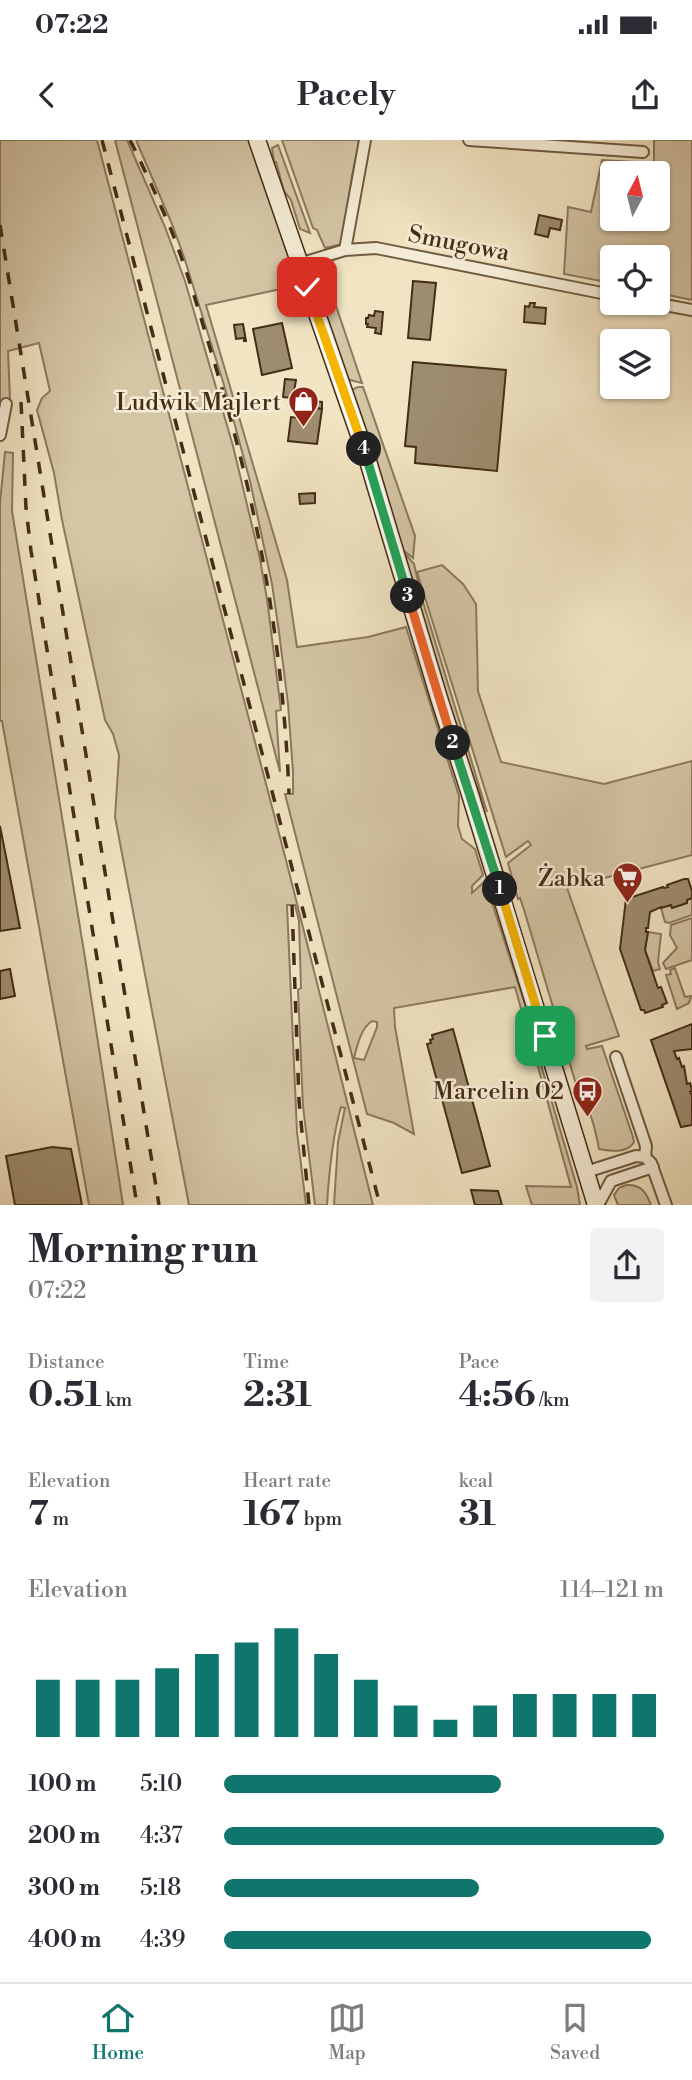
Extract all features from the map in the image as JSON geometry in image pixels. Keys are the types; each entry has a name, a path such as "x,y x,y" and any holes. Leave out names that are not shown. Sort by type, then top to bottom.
{"street":[{"path":"257,140 368,461 597,1205"},
{"path":"345,250 365,140"},
{"path":"469,140 643,152"},
{"name":"Smugowa","path":"299,264 345,250 376,248 600,293"},
{"path":"670,306 692,310"},
{"path":"0,435 6,404"},
{"path":"616,1057 646,1146 645,1157"},
{"path":"586,1172 636,1157 645,1157 653,1167 666,1205"},
{"path":"597,1205 611,1181 653,1167"}],"shaded area":[{"path":"0,140 97,140 287,864 373,1205 334,1205 338,1142 345,1108 341,1107 331,1155 327,1205 315,1205 303,1106 298,990 301,988 299,921 295,905 287,905 297,1132 306,1205 189,1205 115,817 119,755 113,734 105,720 54,473 37,410 42,398 50,391 39,343 8,351 10,400 0,401"},
{"path":"115,140 127,140 165,227 185,281 233,446 267,599 281,710 276,711 280,772"},
{"path":"136,140 250,140 300,285 206,305 287,580 297,647 368,637 406,627 459,796 458,826 462,839 475,849 483,875 472,886 472,893 485,881 530,1020 525,1023 515,987 394,1008 414,1134 394,1123 367,1114 285,794 293,794 288,704 272,584 250,481 224,385 172,224","holes":["372,1021 377,1022 364,1060 354,1058 365,1028"]},
{"path":"282,140 360,140 342,244 325,248 317,230 313,228"},
{"path":"654,140 692,140 692,300 670,295 670,245 600,245 600,281 564,274 568,207 591,212 600,169 600,231 670,231 670,161 654,161"},
{"path":"278,145 310,233 300,229 291,200 284,191 272,148"},
{"path":"326,285 330,288 362,383 346,379 316,288"},
{"path":"363,387 415,536 413,558 398,546 349,391"},
{"path":"5,452 13,453 12,511 123,1205 89,1205 0,721 0,503"},
{"path":"406,555 414,564 487,812 456,733 402,559"},
{"path":"442,565 463,584 476,604 478,691 501,762 604,784 692,761 692,855 567,888 619,1036 586,1046 587,1049 602,1046 633,1137 631,1146 623,1150 599,1149 592,1119 578,1091 525,913 520,898 518,899 508,863 531,845 528,841 506,857 417,572"},
{"path":"692,898 692,915 665,922 661,908 671,905 672,908 687,903 687,900"},
{"path":"692,918 692,960 666,969 663,963 677,948 670,935 671,925"},
{"path":"648,932 661,934 658,962 660,969 653,971 645,950"},
{"path":"675,968 685,997 691,996 689,1003 677,1009 666,975 671,974 670,970"},
{"path":"532,1045 535,1045 580,1205 532,1205 526,1186 571,1187"},
{"path":"626,1185 642,1190 651,1205 618,1205 614,1195 619,1188"}],"building":[{"path":"539,215 562,220 560,230 550,228 548,237 535,234"},
{"path":"413,281 436,283 430,340 408,338"},
{"path":"530,303 535,303 534,307 546,308 545,324 524,322 525,306 529,307"},
{"path":"375,311 383,312 381,334 375,333 376,328 367,327 366,324 366,318 369,315 374,316"},
{"path":"282,323 292,368 262,375 253,329"},
{"path":"243,324 246,341 244,338 236,339 234,325"},
{"path":"413,362 506,370 497,471 415,463 416,447 405,446"},
{"path":"285,379 296,380 293,398 283,397"},
{"path":"301,400 322,402 322,409 300,406"},
{"name":"Ludwik Majlert","path":"300,406 322,409 317,444 288,441 291,417 299,418"},
{"path":"315,493 315,503 300,504 299,494"},
{"path":"0,826 20,928 0,931"},
{"path":"688,879 692,891 692,898 687,900 687,903 672,908 671,905 661,907 650,912 645,950 658,988 661,987 667,1003 645,1013 641,1010 620,949 626,899 668,887 667,885"},
{"path":"10,969 15,996 0,999 0,971"},
{"path":"692,1024 692,1049 674,1051 682,1067 684,1066 687,1084 690,1083 692,1090 692,1125 681,1127 651,1040"},
{"path":"453,1029 490,1166 462,1173 427,1044 431,1043 432,1035"},
{"path":"52,1147 71,1149 82,1205 15,1205 6,1156"},
{"path":"471,1190 498,1191 502,1205 475,1205"}],"railway":[{"path":"102,140 380,1205"},
{"path":"130,140 172,232 183,263 243,466 274,627 289,794"},
{"path":"0,225 159,1205"},
{"path":"21,402 26,508 31,551 137,1205"},
{"path":"292,905 299,1101 309,1205"}],"place":[{"name":"Ludwik Majlert","path":"304,429"},
{"name":"Żabka","path":"628,905"},
{"name":"Marcelin 02","path":"587,1118"}],"route":[{"path":"307,287 368,461 545,1036"}]}
